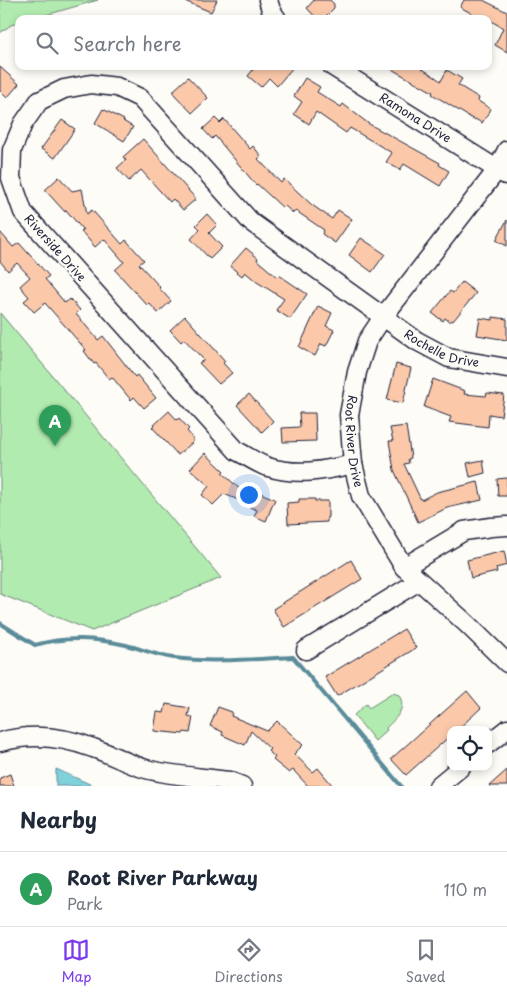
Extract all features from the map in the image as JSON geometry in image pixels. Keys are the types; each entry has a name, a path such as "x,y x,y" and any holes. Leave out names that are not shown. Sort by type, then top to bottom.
{"street":[{"path":"268,0 274,15"},
{"name":"Ramona Drive","path":"338,70 502,173"},
{"name":"Riverside Drive","path":"352,464 322,472 290,473 267,467 237,451 23,212 11,178 12,150 23,124 39,101 64,89 91,84 117,87 140,98 251,222 383,316"},
{"name":"Root River Drive","path":"507,150 502,173 383,316 367,341 357,372 349,415 352,464 360,496 404,568 467,624 507,663"},
{"name":"Rochelle Drive","path":"383,316 417,341 449,358 507,368"},
{"path":"404,568 464,531 491,526 507,526"},
{"path":"306,650 419,581"},
{"path":"492,741 507,729"},
{"path":"0,742 13,738 54,737 92,747 148,770 230,781 242,786"},
{"path":"438,786 455,771"}],"green space":[{"path":"0,0 98,0 46,15 15,15 15,24 0,33"},
{"path":"0,313 221,578 92,631 0,594"},
{"path":"393,693 399,695 402,705 401,709 397,717 386,728 387,730 375,741 354,715 366,704 369,708"}],"water":[{"path":"56,769 94,786 56,786"}],"building":[{"path":"182,0 217,0 211,12"},
{"path":"314,0 330,0 334,4 334,8 327,15 313,15 307,8"},
{"path":"464,0 483,0 507,12 507,52 495,45 503,28 492,21 492,15 470,15 471,13 460,7"},
{"path":"0,67 19,84 7,98 0,91"},
{"path":"253,70 291,70 277,86 269,78 261,87 248,76"},
{"path":"393,70 424,70 441,81 447,70 462,79 458,85 479,98 478,101 491,109 482,123 432,94 433,92"},
{"path":"188,77 208,98 192,113 174,94 174,90"},
{"path":"305,78 320,87 317,92 341,107 343,104 369,124 440,163 439,165 449,171 440,186 404,164 400,170 386,162 392,153 350,128 346,133 316,112 309,124 294,114 302,102 294,96"},
{"path":"103,109 133,127 124,141 95,123"},
{"path":"215,118 220,123 224,119 250,149 253,146 261,156 258,159 281,183 284,179 312,205 332,219 338,210 352,219 335,243 322,234 324,230 296,211 293,213 285,206 283,208 256,185 215,136 212,139 203,129"},
{"path":"62,120 75,129 55,158 41,149"},
{"path":"143,139 196,199 183,210 173,199 170,202 141,170 129,181 117,168 126,160 123,157"},
{"path":"59,177 72,191 82,189 87,214 92,210 122,244 126,240 144,260 139,264 171,301 158,313 149,303 147,305 115,270 124,262 104,239 95,247 66,210 65,212 45,190"},
{"path":"207,214 217,225 209,233 222,247 210,259 191,239 200,229 196,225"},
{"path":"507,220 507,246 496,240"},
{"path":"0,232 13,247 19,243 49,276 45,279 65,303 70,299 80,310 76,314 98,340 103,336 135,377 137,375 156,398 144,408 134,397 131,400 112,377 109,379 96,363 94,364 84,351 86,350 45,303 34,312 24,301 29,297 20,286 30,277 17,263 8,271 0,261"},
{"path":"361,238 385,254 372,272 349,255"},
{"path":"246,248 277,277 279,275 307,294 290,319 276,310 284,299 245,272 242,276 230,266"},
{"path":"462,282 476,293 453,321 451,320 450,322 445,318 443,321 432,313 450,291 453,293"},
{"path":"318,306 332,313 326,326 334,330 326,346 321,344 315,356 299,347"},
{"path":"185,316 225,361 223,363 232,373 219,384 199,363 204,360 184,339 181,342 170,330"},
{"path":"493,317 507,319 507,340 477,335 480,318 493,320"},
{"path":"396,364 411,368 403,403 387,400"},
{"path":"433,379 465,391 464,394 486,396 487,393 504,395 501,416 489,414 488,427 449,422 451,417 424,407"},
{"path":"249,394 273,421 262,432 237,405"},
{"path":"169,411 189,429 187,431 193,438 193,442 178,455 152,427"},
{"path":"299,413 315,413 316,441 283,442 282,428 300,427"},
{"path":"406,426 411,458 408,459 409,463 404,464 421,500 437,492 478,482 482,500 447,508 418,522 394,470 389,441 393,441 390,428"},
{"path":"205,453 224,471 222,473 241,490 243,486 275,499 266,521 254,516 257,510 247,506 248,504 224,494 213,505 202,495 209,486 190,469"},
{"path":"483,460 485,473 470,477 467,463"},
{"path":"507,478 507,496 498,496 497,479"},
{"path":"299,499 328,501 327,522 288,524 287,503 299,502"},
{"path":"504,551 507,565 496,568 497,572 471,578 467,560"},
{"path":"351,560 362,579 284,627 273,609"},
{"path":"404,629 416,648 337,696 325,677"},
{"path":"467,691 481,708 461,726 447,726 447,739 406,775 391,759"},
{"path":"166,704 190,708 188,716 193,717 190,733 154,731 157,712 164,713"},
{"path":"218,707 232,712 231,716 267,731 277,721 303,745 294,754 313,772 318,768 333,786 308,786 293,770 289,773 273,760 275,757 268,751 270,749 251,731 245,745 222,735 223,732 210,726"},
{"path":"507,770 507,786 489,786"},
{"path":"10,774 14,786 0,786 0,778"}],"waterway":[{"path":"0,623 35,645 58,640 81,639 115,643 174,658 234,660 293,657 401,786"}],"place":[{"name":"Root River Parkway","path":"55,446"}]}
